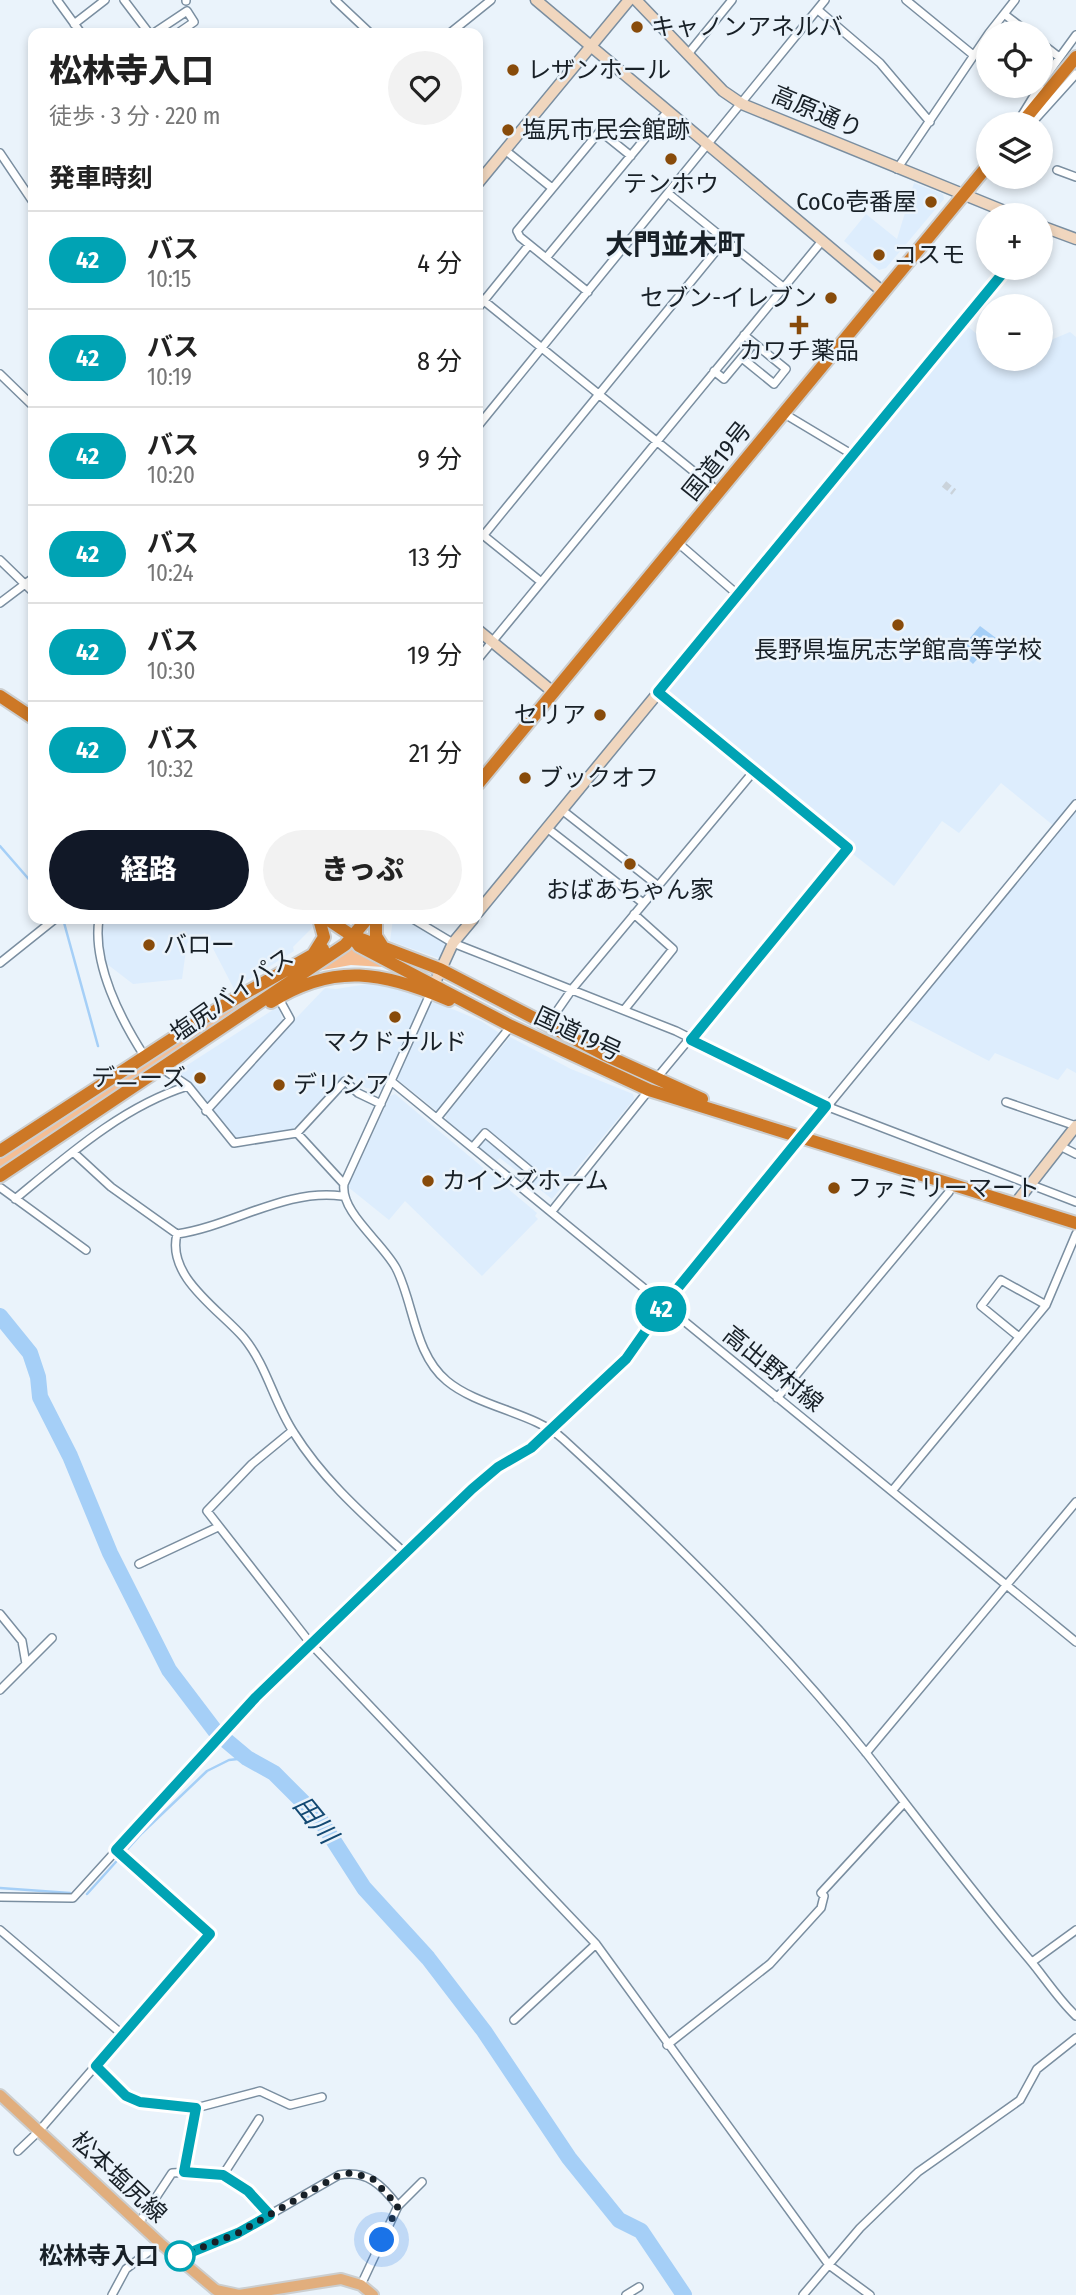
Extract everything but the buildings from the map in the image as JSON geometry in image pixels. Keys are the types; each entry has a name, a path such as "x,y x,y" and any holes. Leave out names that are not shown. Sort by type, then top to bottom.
{"highway":[{"path":"1029,112 1076,57"},
{"name":"国道19号","path":"483,778 976,180"},
{"path":"0,696 28,715"},
{"path":"311,956 324,937 320,924"},
{"path":"334,924 351,935 359,946 433,988"},
{"path":"351,935 362,924"},
{"path":"376,924 376,936 386,950"},
{"name":"国道19号","path":"351,935 440,969 548,1024 652,1085"},
{"name":"塩尻バイパス","path":"0,1151 221,1007 351,935"},
{"name":"塩尻バイパス","path":"1,1182 262,998 345,945 351,935"},
{"path":"175,1060 278,997 313,981 364,974 386,976 433,988"},
{"name":"国道19号","path":"433,988 537,1038 652,1085 1076,1223"}],"main road":[{"name":"松本塩尻線","path":"0,2095 160,2243 202,2280 226,2295 341,2279 361,2286 373,2295"}],"street":[{"path":"57,0 77,28"},
{"path":"74,24 105,0"},
{"path":"124,0 147,28"},
{"path":"335,0 365,28"},
{"path":"456,28 491,0"},
{"path":"536,0 883,292"},
{"path":"483,177 629,0"},
{"name":"高原通り","path":"636,0 723,91 742,104 983,203"},
{"path":"688,54 732,0"},
{"path":"483,420 825,0"},
{"path":"906,0 918,3 972,54"},
{"path":"998,21 1015,0"},
{"path":"818,10 880,63 930,122"},
{"path":"159,28 187,11 194,22 185,28"},
{"path":"1004,14 1013,21"},
{"path":"1053,66 1076,35"},
{"path":"897,169 976,49"},
{"path":"1053,52 1059,57"},
{"path":"1042,112 1076,74"},
{"path":"546,258 667,112"},
{"path":"587,292 529,245 517,231 600,131 631,156"},
{"path":"505,150 552,188"},
{"path":"0,153 28,195"},
{"path":"1057,170 1076,177"},
{"path":"669,194 783,287"},
{"path":"1053,230 1076,239"},
{"path":"483,531 599,395 725,240"},
{"path":"483,653 822,241"},
{"path":"483,297 529,245"},
{"path":"483,906 997,280"},
{"path":"483,301 719,492"},
{"path":"741,358 774,384 786,369 744,335"},
{"path":"714,371 724,379 754,343"},
{"path":"0,374 28,401"},
{"path":"783,413 853,455"},
{"path":"483,535 540,581"},
{"path":"677,542 737,594"},
{"path":"0,560 28,588"},
{"path":"0,603 28,581"},
{"path":"483,634 553,692"},
{"path":"552,1211 652,1085 848,848 658,692"},
{"path":"537,1038 573,988 754,771"},
{"path":"0,1897 69,1900 120,1854 236,1718 311,1643 498,1467 531,1448 626,1359 664,1305 1076,804"},
{"path":"562,810 657,885"},
{"path":"547,828 643,903"},
{"path":"624,1010 673,949 634,914"},
{"path":"0,963 49,924"},
{"path":"98,924 97,933 102,961 132,1036 145,1057"},
{"path":"421,924 453,943 573,988 691,1040 826,1106 1076,1202"},
{"path":"468,924 453,943 440,969 344,1184 342,1196 348,1207 385,1250 397,1270 431,1362 447,1381 512,1414 552,1428 665,1533 758,1626 866,1753 1076,2016"},
{"path":"206,1111 290,1019 278,997"},
{"path":"437,1118 512,1026 521,1010"},
{"path":"163,1069 188,1086 234,1143 297,1133 345,1081 358,1093 381,1104"},
{"name":"高出野村線","path":"391,1081 1076,1642"},
{"path":"15,1199 73,1152 158,1095 188,1086"},
{"path":"1006,1102 1076,1126 1015,1204"},
{"path":"297,1133 344,1184"},
{"path":"473,1147 485,1133 534,1174 523,1187"},
{"path":"1060,1146 1076,1154"},
{"path":"73,1152 111,1187 177,1234"},
{"path":"1,1182 15,1199 86,1250"},
{"path":"777,1398 949,1192 952,1184"},
{"path":"177,1234 245,1216 288,1199 342,1196"},
{"path":"177,1234 175,1243 181,1267 200,1294 244,1338 260,1363 292,1431 324,1476 407,1555"},
{"path":"892,1491 1046,1305 1076,1234"},
{"path":"1019,1337 981,1306 1001,1280 1046,1305"},
{"path":"292,1431 252,1464 207,1511 311,1643 596,1944 829,2265 870,2295"},
{"path":"866,1753 1076,1502"},
{"path":"139,1564 218,1527"},
{"path":"0,1614 22,1641 26,1664"},
{"path":"0,1690 52,1638"},
{"path":"667,2045 778,1956 821,1908 824,1896 821,1893 904,1803"},
{"path":"18,2151 40,2131 210,1934 120,1854"},
{"path":"0,1930 123,2035"},
{"path":"1032,1962 1076,1930"},
{"path":"514,2020 596,1944"},
{"path":"803,2295 860,2228 918,2172 1020,2100 1037,2069 1076,2038"},
{"path":"96,2066 126,2096 140,2102 196,2108 260,2091 290,2105 322,2097"},
{"path":"184,2172 196,2108"},
{"path":"223,2175 259,2119"},
{"path":"139,2223 164,2180 172,2173 184,2172 223,2175 248,2191 270,2215"},
{"path":"177,2258 238,2233 306,2191 339,2175 351,2173 372,2178 398,2206"},
{"path":"361,2286 398,2206 422,2182"},
{"path":"111,2295 125,2270 160,2243"},
{"path":"626,2295 639,2287"}],"shaded area":[{"path":"914,183 943,194 944,199 886,268 879,270 844,241 866,214 897,239"},
{"name":"長野県塩尻志学館高等学校","path":"966,325 976,333 976,371 1053,371 1053,339 1070,332 1076,337 1076,800 1054,826 1001,783 959,833 942,821 894,886 849,851 852,847 755,765 666,694 666,688"},
{"path":"1076,808 1076,1073 1067,1068 1058,1080 995,1053 989,1061 904,1017"},
{"path":"101,924 312,924 313,927 293,947 294,951 234,989 205,933 187,943 182,979 133,984 107,964 102,953"},
{"path":"392,924 416,924 448,944 441,959 390,941"},
{"path":"351,949 383,967 351,965 306,973"},
{"path":"323,955 240,1006 0,1170 0,1158 29,1138 220,1013"},
{"path":"374,983 424,997 382,1090 366,1088 349,1076 337,1083 291,1131 238,1138 232,1135 212,1112 211,1107 325,988 336,989"},
{"path":"431,1000 481,1021 501,1034 438,1112 397,1079"},
{"path":"279,1006 282,1020 278,1029 206,1105 175,1073"},
{"path":"510,1037 571,1069 633,1094 634,1099 552,1199 500,1158 496,1161 446,1120 446,1115"},
{"name":"カインズホーム","path":"395,1094 537,1213 535,1216 538,1219 482,1276 405,1201 389,1220 348,1187 390,1096"}],"water":[{"path":"980,626 996,638 973,664 959,651"}],"waterway":[{"path":"0,846 28,878"},
{"path":"64,924 98,1046"},
{"name":"田川","path":"0,1316 30,1353 38,1377 40,1397 70,1456 110,1553 169,1670 216,1732 247,1758 274,1773 319,1818 364,1888 428,1958 484,2031 569,2158 619,2220 641,2231 684,2295"},
{"path":"87,1894 142,1833 207,1771 229,1760 247,1758"},
{"path":"0,1888 70,1893"}],"tunnel":[{"path":"944,484 954,492"}],"bus line":[{"name":"42","path":"177,2258 238,2233 270,2215 248,2191 223,2175 214,2172 197,2175 184,2172 196,2108 140,2102 126,2096 96,2066 210,1934 116,1850 281,1671 407,1555 472,1489 498,1467 531,1448 626,1359 664,1305 826,1106 691,1040 848,848 658,692 997,280"}],"place":[{"name":"キャノンアネルバ","path":"637,27"},
{"name":"レザンホール","path":"513,70"},
{"name":"塩尻市民会館跡","path":"508,130"},
{"name":"テンホウ","path":"671,159"},
{"name":"CoCo壱番屋","path":"931,202"},
{"name":"コスモ","path":"879,255"},
{"name":"セブン-イレブン","path":"831,298"},
{"name":"カワチ薬品","path":"799,325"},
{"name":"長野県塩尻志学館高等学校","path":"898,625"},
{"name":"セリア","path":"600,715"},
{"name":"ブックオフ","path":"525,778"},
{"name":"おばあちゃん家","path":"630,864"},
{"name":"バロー","path":"149,945"},
{"name":"マクドナルド","path":"395,1017"},
{"name":"デニーズ","path":"200,1078"},
{"name":"デリシア","path":"279,1085"},
{"name":"カインズホーム","path":"428,1181"},
{"name":"ファミリーマート","path":"834,1188"},
{"name":"松林寺入口","path":"180,2256"}],"district":[{"name":"大門並木町","path":"675,244"}],"route":[{"path":"180,2256 238,2233 306,2191 339,2175 351,2173 372,2178 398,2206 382,2240"}]}
